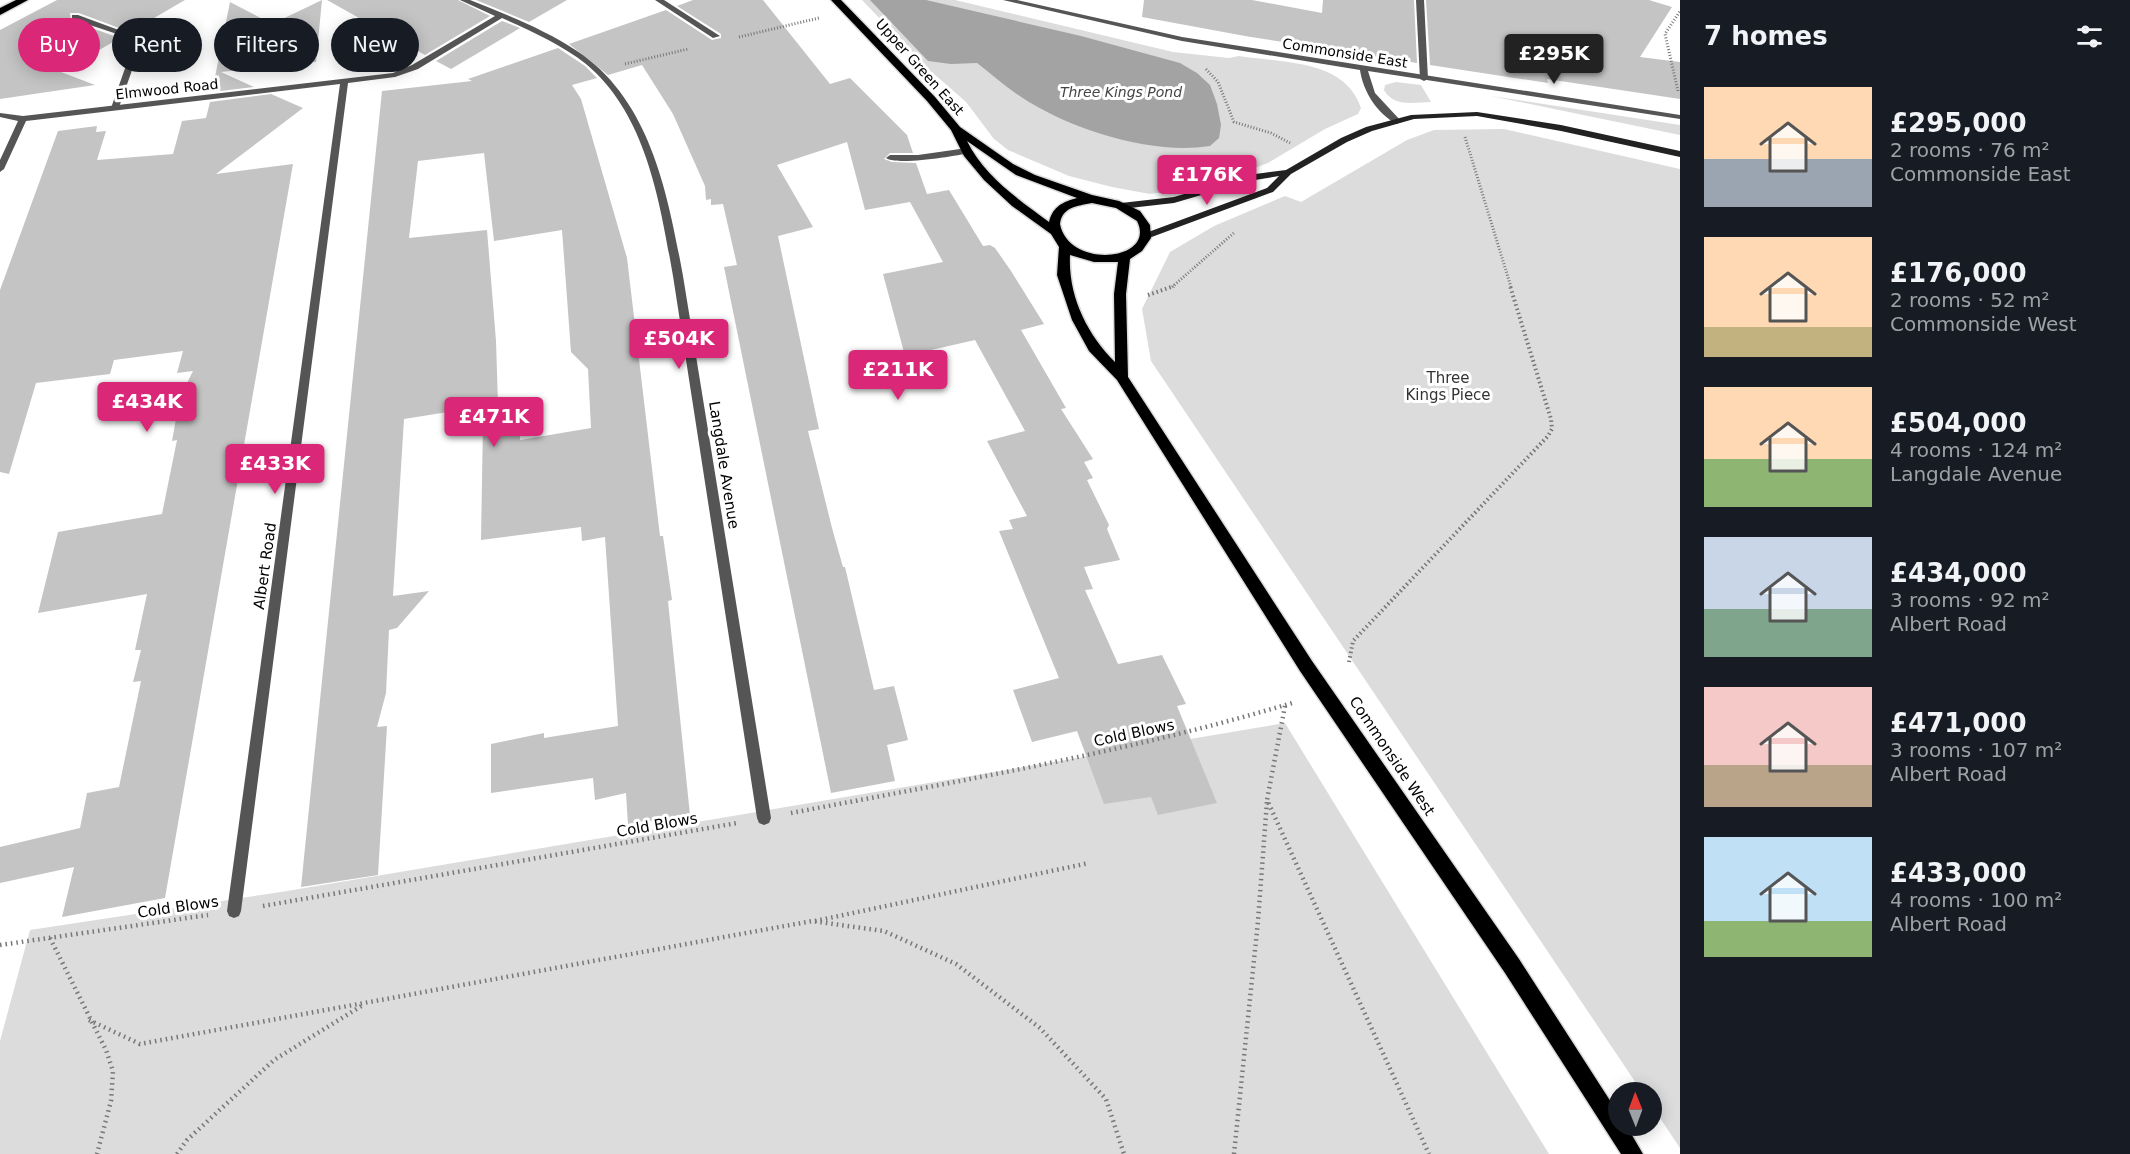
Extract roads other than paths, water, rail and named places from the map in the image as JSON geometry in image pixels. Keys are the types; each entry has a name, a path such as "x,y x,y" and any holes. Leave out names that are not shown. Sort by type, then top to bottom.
{"main road":[{"path":"0,12 23,0"},
{"name":"Upper Green East","path":"836,0 894,58 956,129 967,151 988,178 1054,231"},
{"name":"Upper Green East","path":"956,129 975,139 999,159 1030,177 1092,199"},
{"path":"1092,199 1111,201 1137,215 1144,224 1146,236 1140,248 1125,257 1092,258 1074,252 1065,246 1054,231 1053,221 1058,212 1066,206 1092,199"},
{"name":"Commonside West","path":"1065,246 1063,275 1066,292 1093,348 1122,377 1306,666 1512,966 1633,1154"},
{"path":"1122,377 1120,294 1125,257"}],"street":[{"name":"Langdale Avenue","path":"464,0 562,45 590,64 609,81 631,116 661,188 682,300 764,818"},
{"path":"659,0 716,36"},
{"name":"Commonside East","path":"1007,0 1182,39 1364,70 1680,117"},
{"path":"1420,0 1424,79"},
{"name":"Elmwood Road","path":"0,115 23,119 344,82 405,71 500,16"},
{"path":"75,17 139,39 116,108"},
{"path":"1364,70 1366,84 1372,96 1397,121"},
{"name":"Albert Road","path":"234,911 344,82"},
{"path":"1146,236 1270,190 1288,172 1344,140 1369,129 1431,115 1477,114 1561,128 1680,154"},
{"path":"0,169 23,119"},
{"path":"891,158 918,158 967,151"},
{"path":"1121,206 1174,200 1248,178 1288,172"}],"water":[{"name":"Three Kings Pond","path":"870,0 926,0 1081,36 1180,63 1197,73 1210,85 1221,125 1219,138 1210,146 1164,147 1140,144 1092,131 1048,113 1022,98 977,63 951,64 928,61"}],"park label":[{"name":"Three Kings Piece","path":"1448,386"}]}
